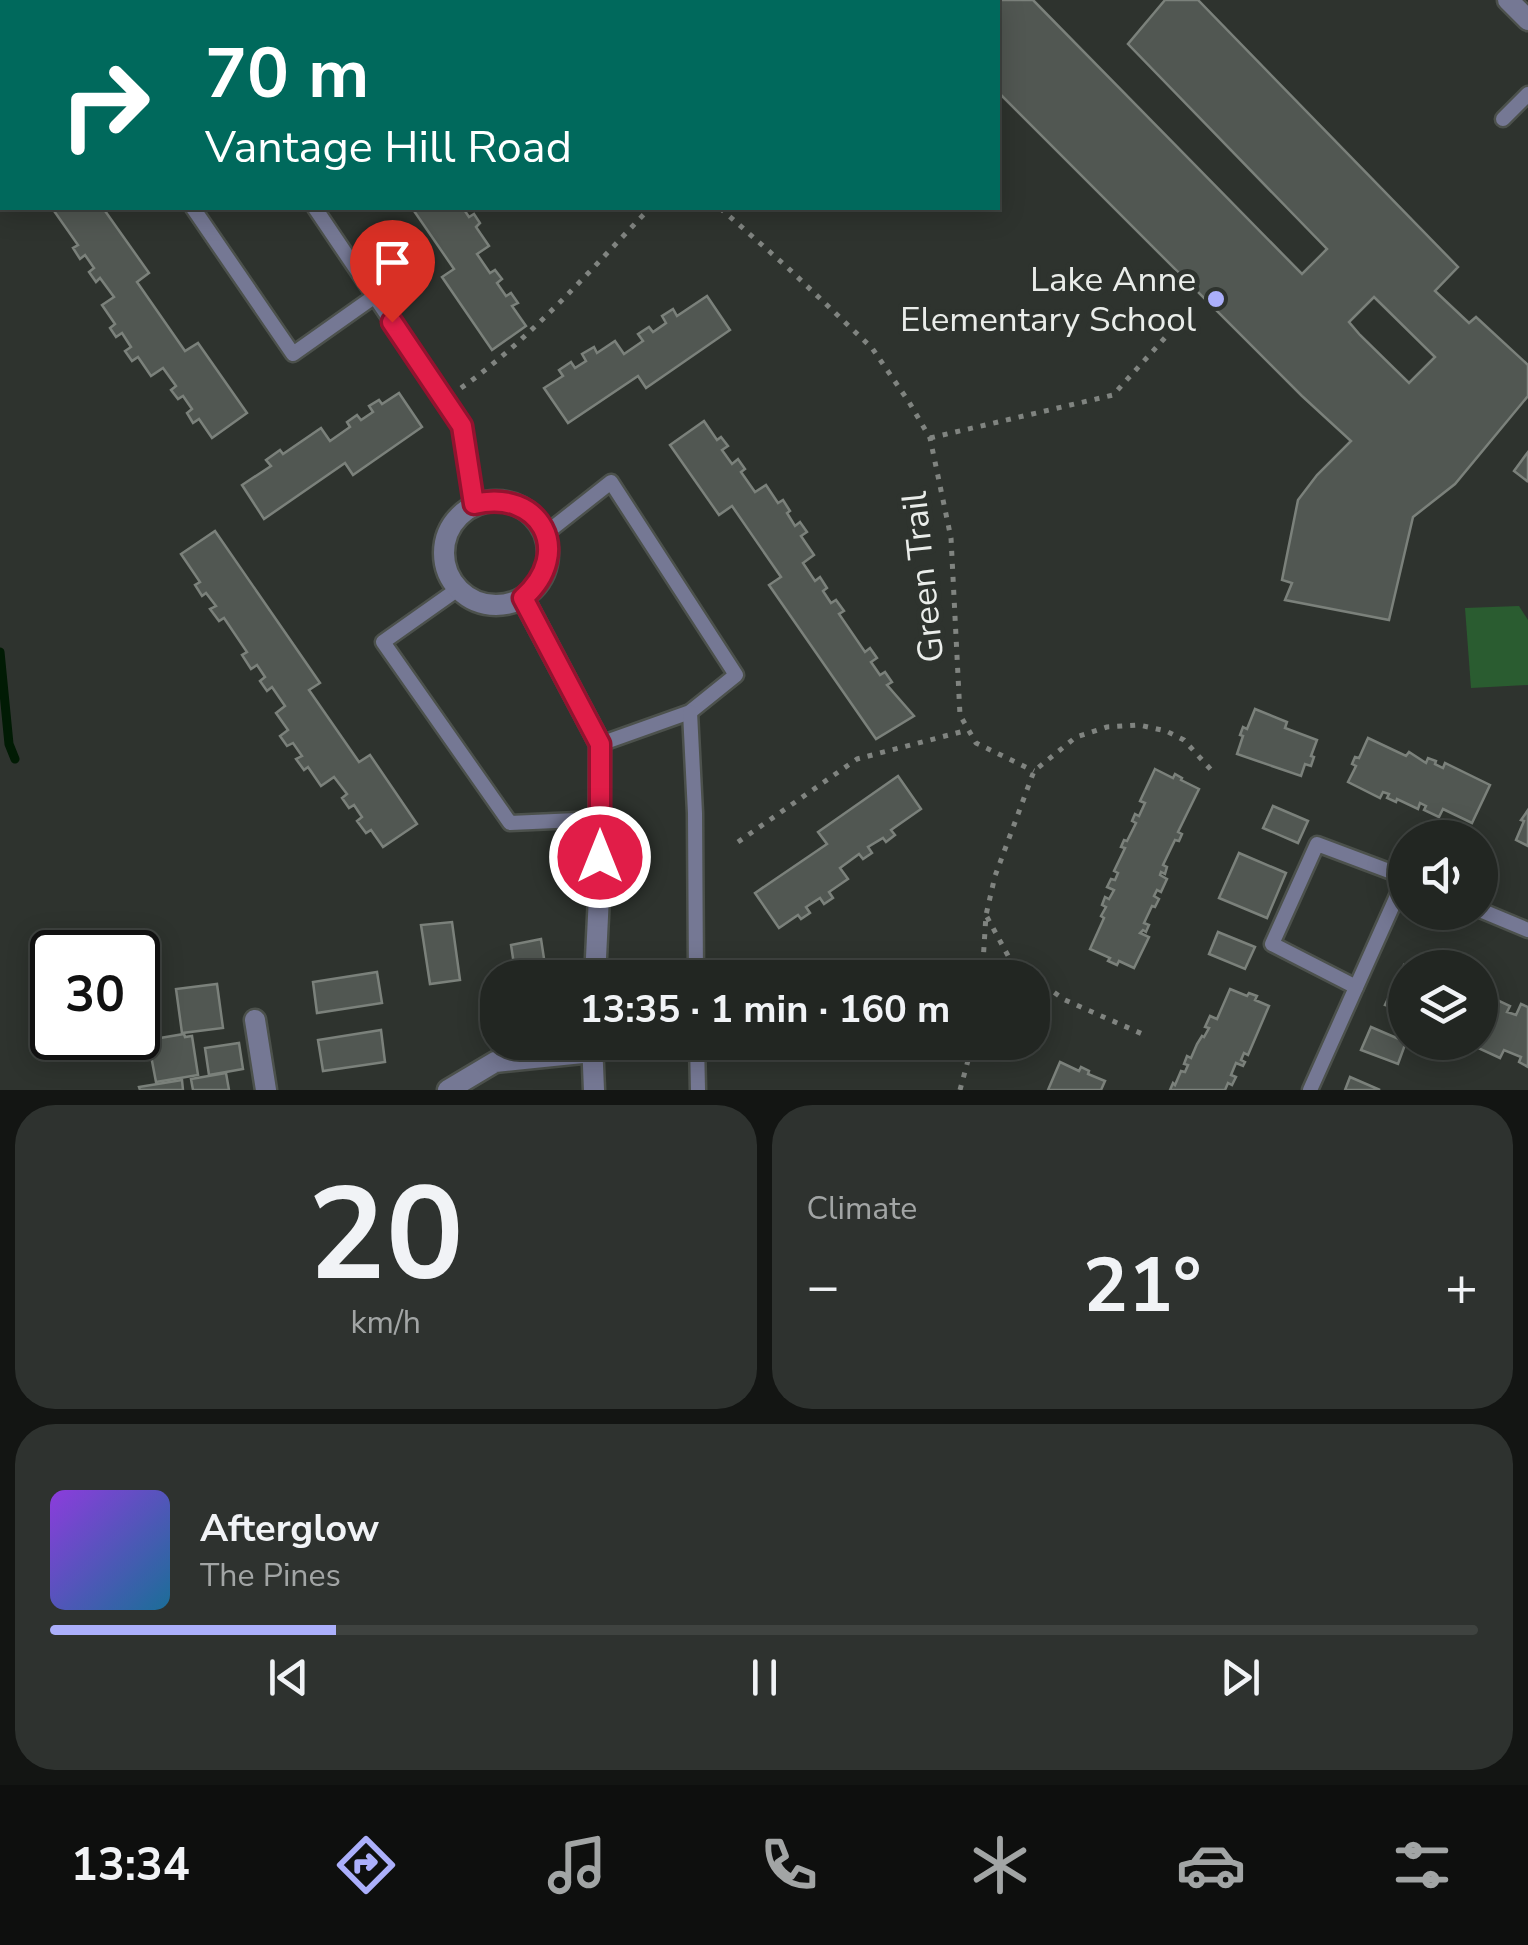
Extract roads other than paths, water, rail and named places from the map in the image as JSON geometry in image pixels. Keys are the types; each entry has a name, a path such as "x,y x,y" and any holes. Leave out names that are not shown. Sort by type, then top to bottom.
{"street":[{"path":"1508,0 1528,20"},
{"path":"493,500 515,503 536,518 545,534 546,566 537,585 523,598 504,605 486,605 473,600 449,578 443,550 447,532 459,515 474,504 493,500"},
{"path":"523,598 600,744 596,960"},
{"path":"255,1020 266,1090"},
{"path":"448,1090 495,1062 508,1060"},
{"path":"593,1060 594,1090"}],"lane":[{"path":"1503,119 1528,94"},
{"path":"194,210 293,354 375,296"},
{"path":"317,210 462,426 474,504"},
{"path":"545,534 611,482 736,675 690,712 600,744"},
{"path":"458,589 383,642 510,823 600,819"},
{"path":"690,712 696,960"},
{"path":"1356,986 1272,944 1317,844 1388,871"},
{"path":"1310,1090 1388,915"},
{"path":"1498,918 1528,930"},
{"path":"697,1060 698,1090"}],"waterway":[{"path":"0,652 9,744 15,759"}],"place":[{"name":"Lake Anne Elementary School","path":"1216,299"}]}
